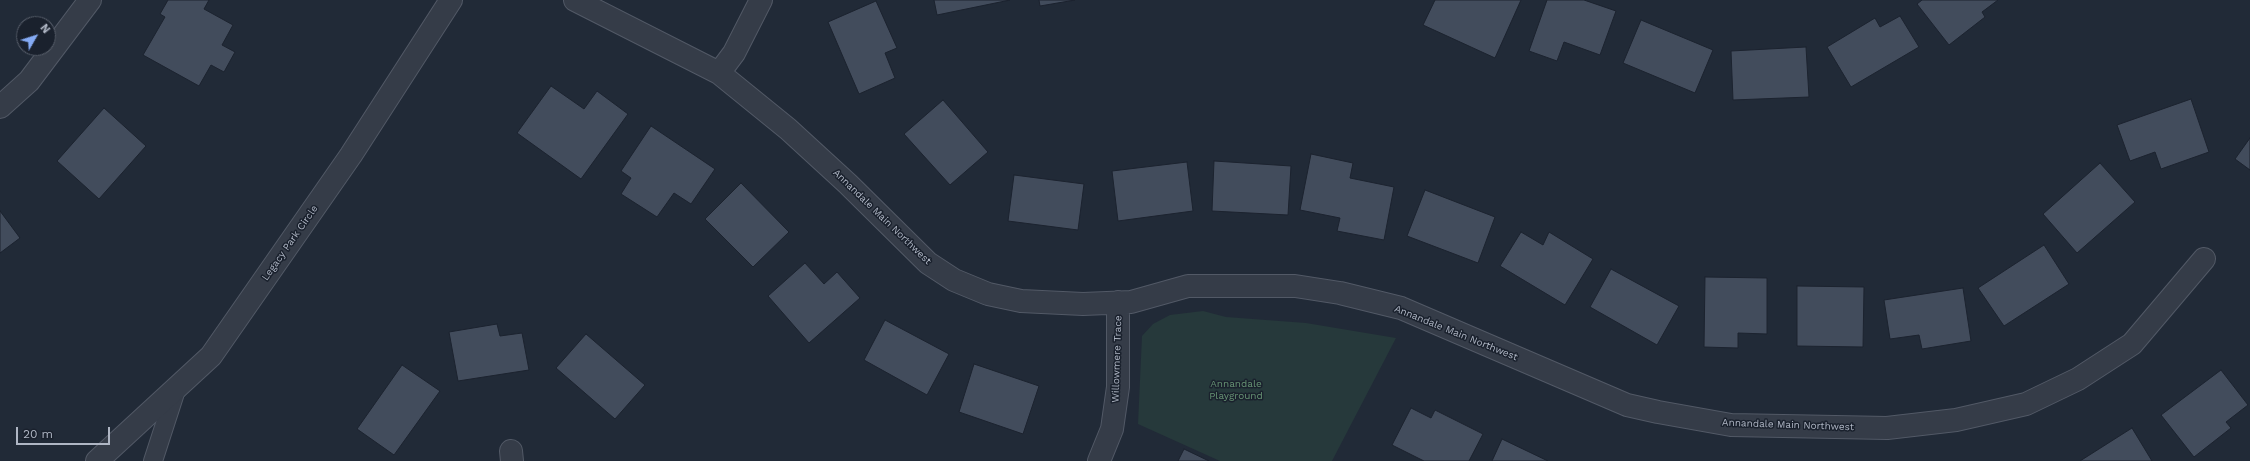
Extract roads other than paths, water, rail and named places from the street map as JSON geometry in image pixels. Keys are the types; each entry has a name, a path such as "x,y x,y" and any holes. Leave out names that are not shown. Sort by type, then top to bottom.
{"street":[{"path":"0,107 29,81 90,0"},
{"name":"Legacy Park Circle","path":"97,461 216,349 352,155 451,0"},
{"name":"Annandale Main Northwest","path":"575,0 719,73 788,129 848,184 928,263 954,280 988,294 1021,301 1083,304 1131,302 1188,286 1295,286 1340,293 1402,308 1628,405 1651,411 1731,425 1887,428 1956,420 2026,404 2078,379 2132,344 2204,259"},
{"path":"719,73 734,53 761,0"},
{"name":"Willowmere Trace","path":"1099,461 1112,429 1118,387 1118,302"}],"lane":[{"path":"153,461 177,387"}],"park label":[{"name":"Annandale Playground","path":"1236,390"}]}
